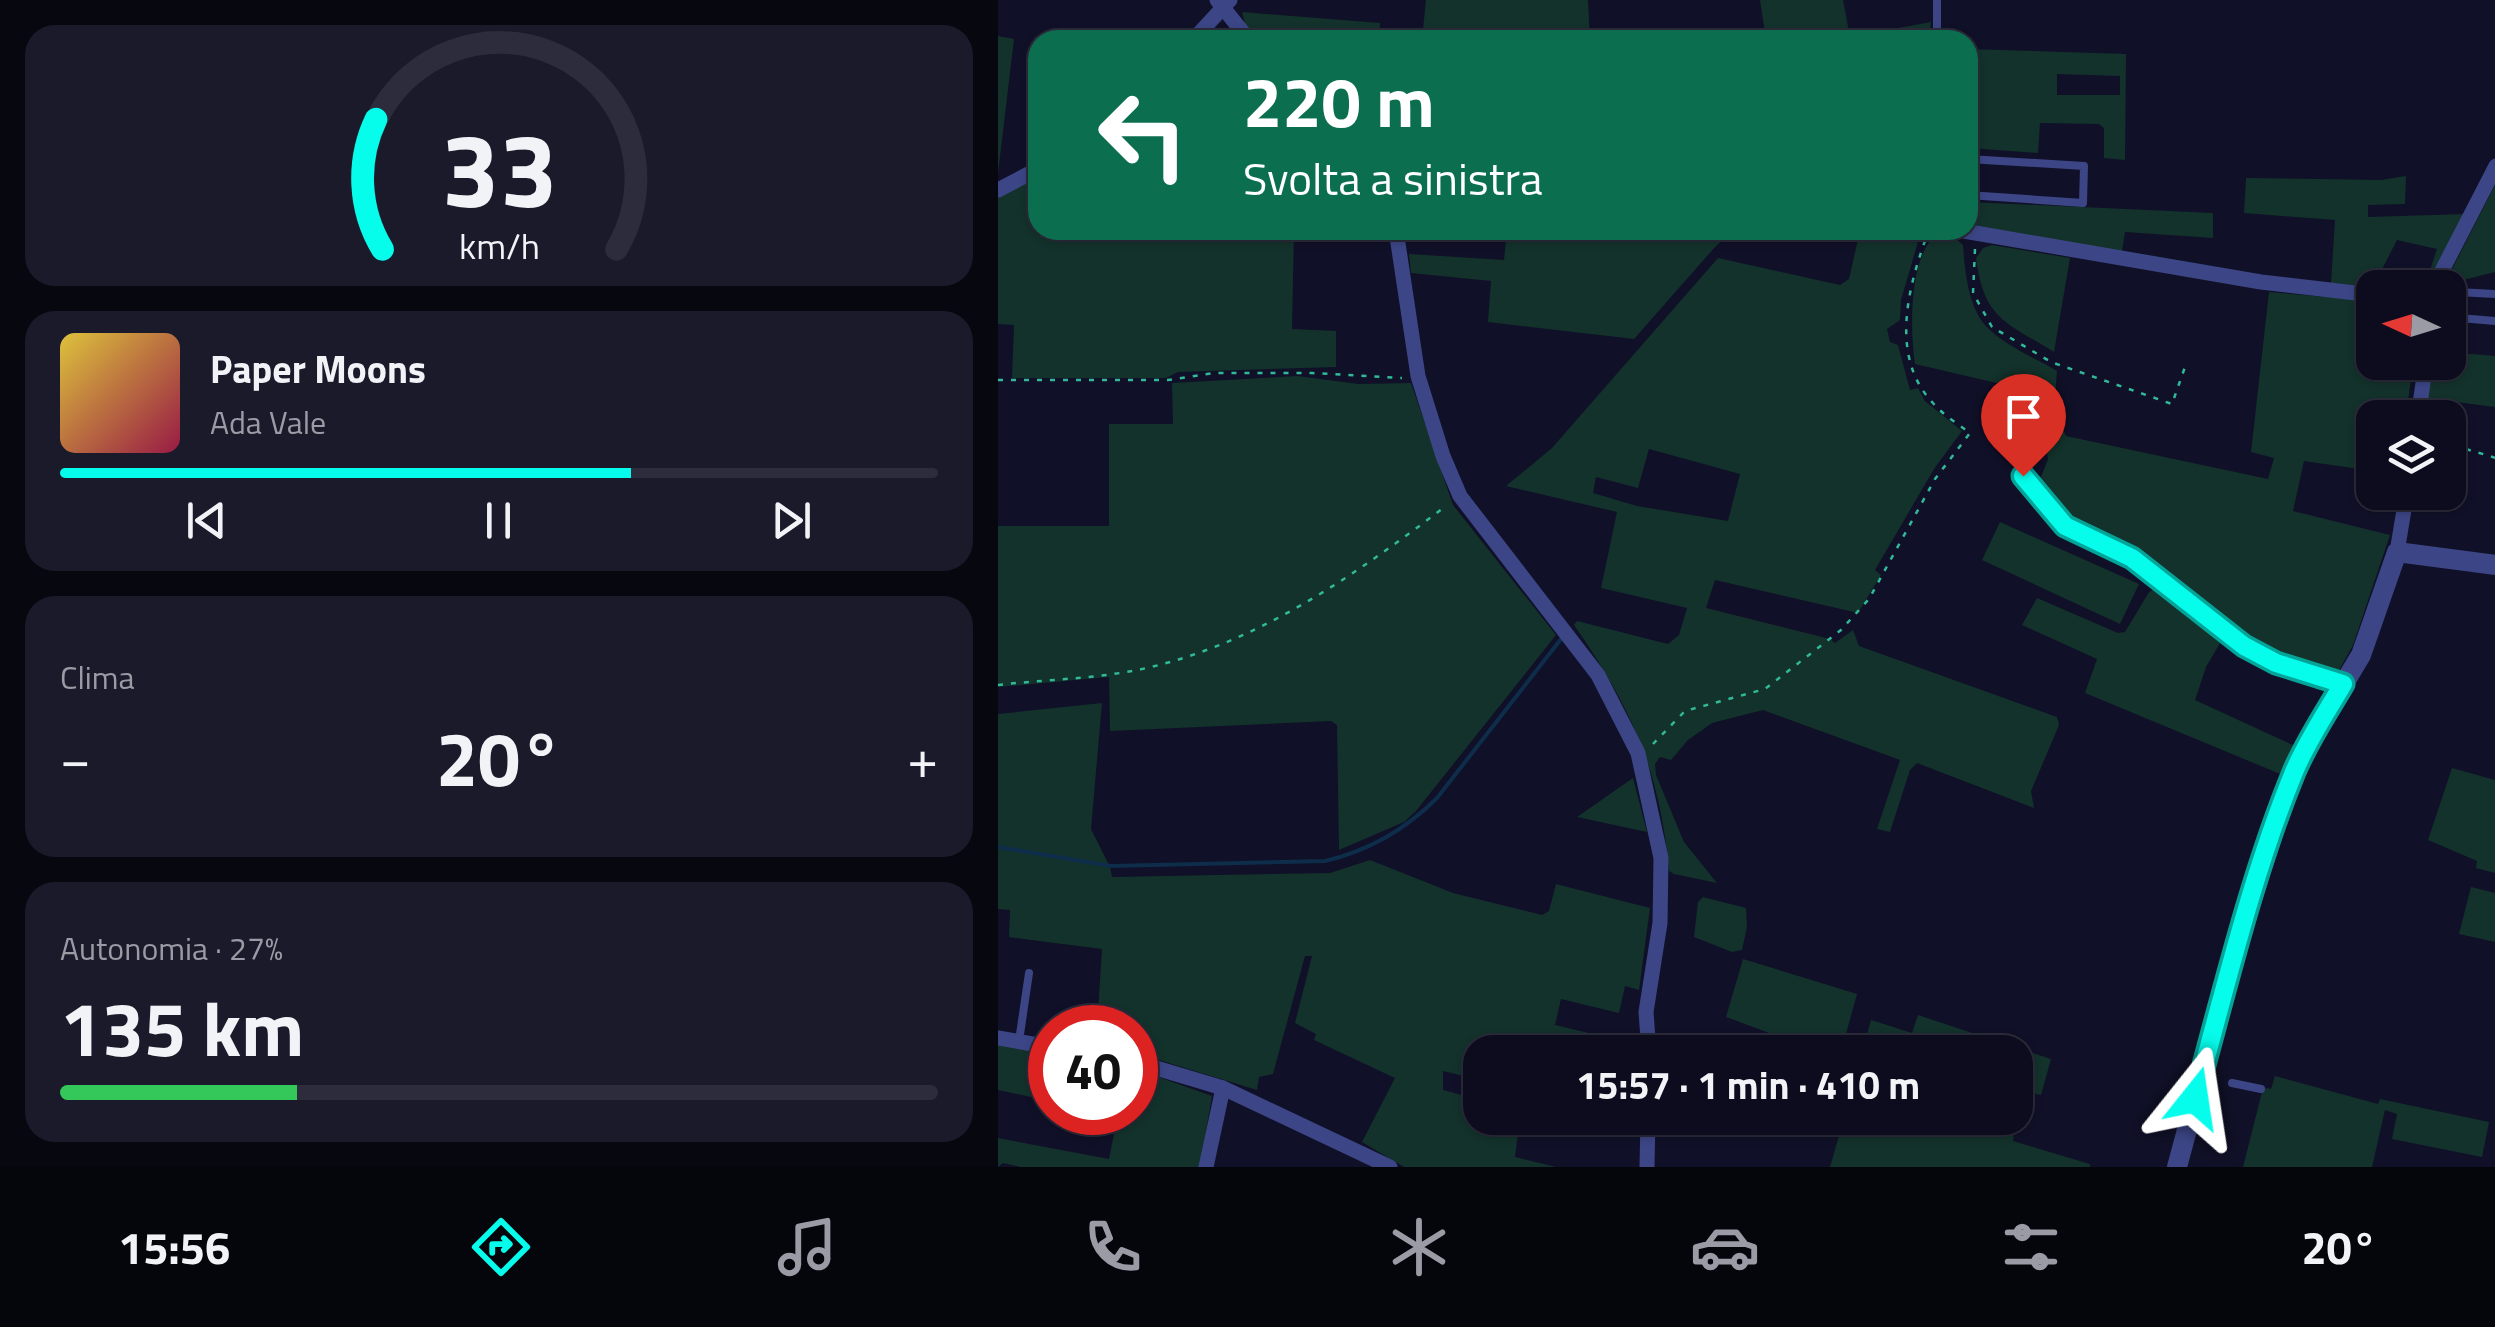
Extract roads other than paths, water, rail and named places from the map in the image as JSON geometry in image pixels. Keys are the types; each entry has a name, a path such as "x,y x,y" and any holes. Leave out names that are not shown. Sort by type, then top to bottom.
{"street":[{"path":"1200,30 1223,2 1241,30"},
{"path":"2442,270 2496,166"},
{"path":"998,190 1028,174"},
{"path":"1978,233 2227,277 2356,292"},
{"path":"1398,240 1418,376 1460,496 1598,675 1638,754 1661,858 1660,923 1646,1012 1648,1035"},
{"path":"2176,1167 2232,962 2287,791 2307,744 2361,654 2396,552 2404,510"},
{"path":"2396,552 2496,564"},
{"path":"998,1038 1028,1043"},
{"path":"1158,1069 1223,1088 1390,1167"},
{"path":"1206,1167 1223,1088"},
{"path":"1646,1167 1647,1135"}],"lane":[{"path":"1937,0 1937,30"},
{"path":"1978,160 2084,166 2083,203 1978,196"},
{"path":"2466,292 2496,294"},
{"path":"2466,318 2496,321"},
{"path":"2023,476 2065,526 2132,558 2244,646 2276,663 2343,684"},
{"path":"1019,1041 1029,973"},
{"path":"2232,1083 2260,1089"}],"waterway":[{"path":"998,847 1111,866 1325,861 1356,851 1399,829 1437,798 1561,639"}]}
